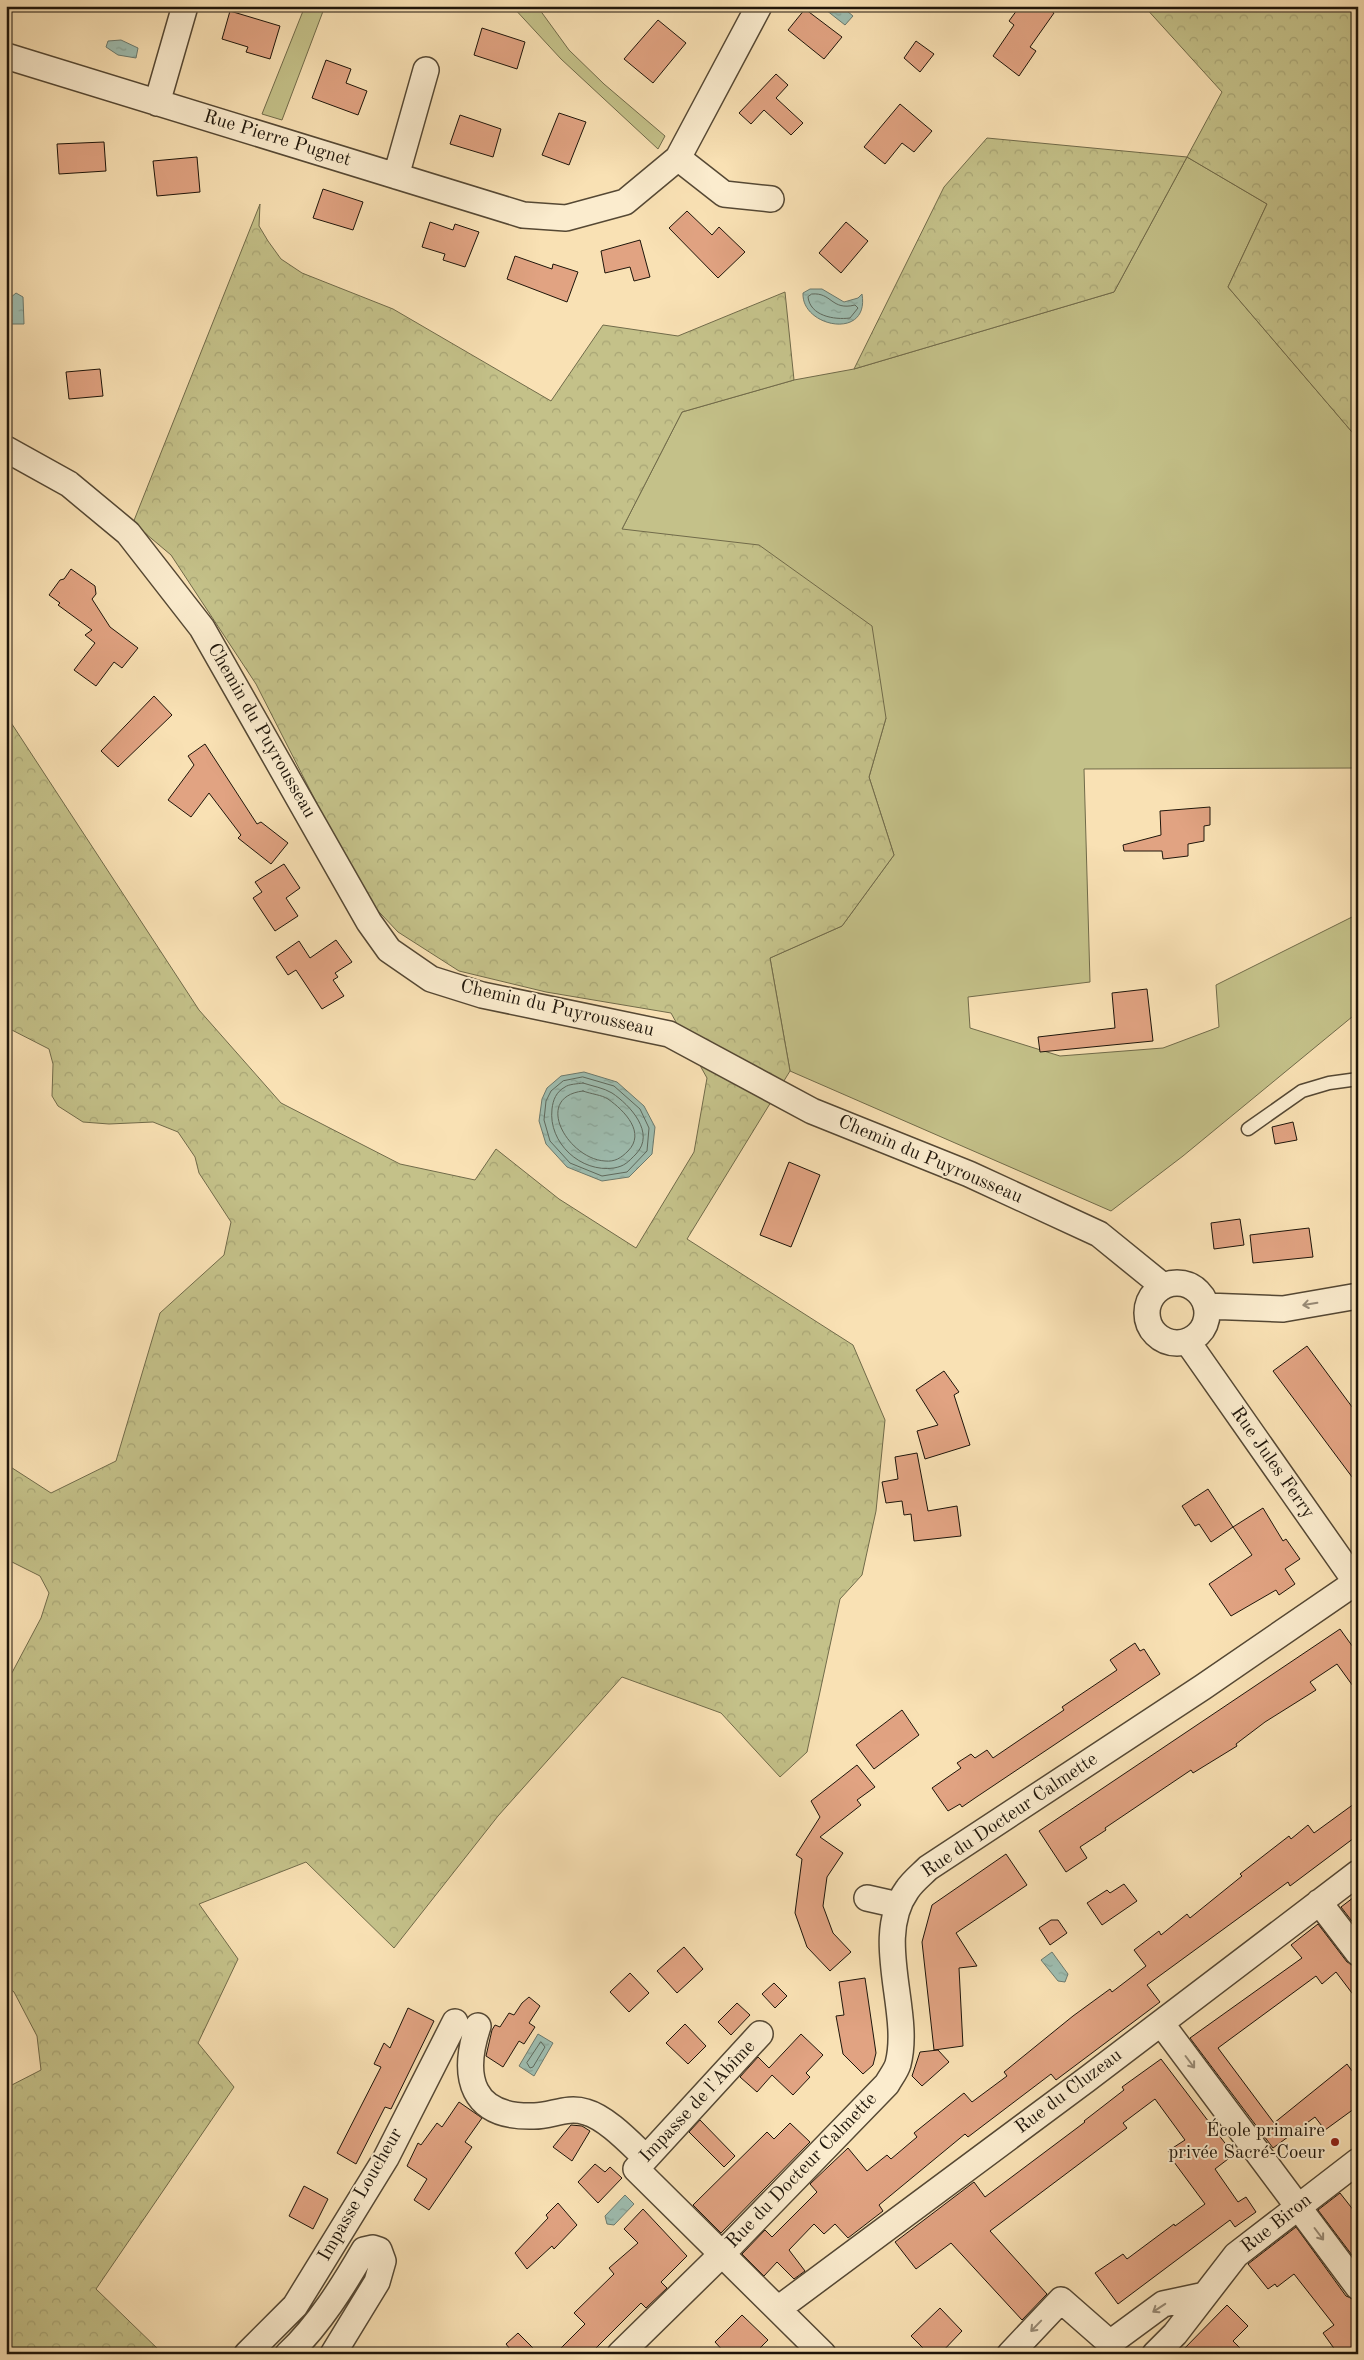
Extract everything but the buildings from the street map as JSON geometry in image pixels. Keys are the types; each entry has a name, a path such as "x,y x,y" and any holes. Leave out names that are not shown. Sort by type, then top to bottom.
{"street":[{"path":"157,103 184,6"},
{"name":"Rue Pierre Pugnet","path":"6,56 523,215 566,218 625,202 678,158 759,6"},
{"path":"396,176 426,70"},
{"path":"678,158 724,194 771,200"},
{"name":"Chemin du Puyrousseau","path":"6,449 69,484 128,533 202,628 369,922 389,950 431,979 482,995 669,1034 812,1111 969,1174 1099,1234 1163,1286"},
{"path":"1173,1283 1183,1283 1193,1287 1200,1294 1206,1306 1204,1327 1196,1336 1180,1343 1164,1340 1150,1327 1147,1317 1148,1306 1152,1296 1163,1286 1173,1283"},
{"path":"1206,1306 1283,1309 1358,1296"},
{"name":"Rue Jules Ferry","path":"1187,1341 1357,1584"},
{"name":"Rue du Docteur Calmette","path":"620,2354 721,2255 887,2084 898,2065 901,2044 892,1940 898,1905 907,1889 928,1868 1357,1584"},
{"name":"Rue du Cluzeau","path":"778,2309 1161,2023 1358,1873"},
{"path":"867,1898 898,1905"},
{"path":"1320,1902 1358,1954"},
{"path":"1161,2023 1358,2287"},
{"name":"Impasse Loucheur","path":"247,2354 295,2306 467,2024 474,2039 470,2075 475,2092 488,2105 508,2114 535,2116 570,2109 588,2112 615,2129 641,2164"},
{"name":"Impasse de l'Abîme","path":"641,2164 760,2034"},
{"name":"Rue Biron","path":"1155,2354 1174,2334 1236,2255 1358,2161"},
{"path":"641,2164 721,2255 823,2354"},
{"name":"Impasse Loucheur","path":"288,2354 303,2340 344,2284 364,2250 373,2248 380,2250 383,2261 377,2282 333,2354"},
{"path":"1010,2354 1061,2300 1110,2343 1163,2304 1205,2295"}],"lane":[{"path":"1248,1129 1302,1091 1329,1083 1358,1079"}],"green space":[{"path":"305,6 325,6 282,120 262,114"},
{"path":"512,6 537,6 569,50 604,84 665,136 658,149 561,59"},
{"path":"1144,6 1358,6 1358,439 1228,287 1267,204 1187,157 1222,92"},
{"path":"987,138 1187,157 1114,292 854,369 944,187"},
{"path":"1187,157 1267,204 1228,287 1358,439 1358,768 1084,769 1090,982 968,997 970,1028 1060,1056 1163,1048 1219,1027 1216,985 1358,914 1358,1012 1183,1156 1111,1211 790,1071 770,958 842,926 894,855 869,777 886,718 622,529 682,412 794,380 854,369 1114,292"},
{"path":"260,204 259,226 281,259 302,273 393,309 551,401 603,325 678,336 785,292 794,380 682,412 622,529 759,545 872,626 886,718 869,777 894,855 842,926 770,958 790,1071 687,1239 853,1345 885,1420 876,1511 862,1575 840,1599 807,1752 780,1777 721,1713 622,1677 498,1816 394,1948 306,1862 199,1904 238,1959 198,2043 234,2087 96,2289 161,2352 160,2354 6,2354 6,2088 41,2070 37,2036 14,1992 6,1986 6,1684 41,1618 49,1593 40,1576 6,1559 6,1464 51,1493 116,1461 160,1313 224,1255 231,1222 199,1173 195,1157 178,1132 153,1122 109,1124 83,1122 58,1106 52,1096 53,1064 49,1049 6,1027 6,715 199,1010 281,1103 400,1164 475,1180 496,1149 559,1199 636,1248 694,1152 707,1078 671,1013 546,992 459,971 398,932 364,896 256,684 171,555 133,523"}],"water":[{"path":"828,6 841,6 853,16 845,25 826,10"},
{"path":"121,40 138,48 136,58 118,55 106,47 108,41"},
{"path":"810,289 822,289 844,302 858,298 862,294 862,309 856,318 846,323 835,324 823,321 812,314 805,305 803,293"},
{"path":"16,293 23,297 24,324 10,324 10,298"},
{"path":"584,1072 617,1082 644,1106 655,1127 652,1154 629,1177 602,1181 567,1167 546,1144 539,1121 542,1099 547,1088 561,1076"},
{"path":"1052,1952 1068,1974 1065,1982 1058,1981 1041,1960"},
{"path":"538,2034 553,2043 534,2076 519,2066"},
{"path":"625,2195 634,2204 614,2225 607,2224 605,2216"}],"place":[{"name":"École primaire privée Sacré-Coeur","path":"1335,2142"}]}
